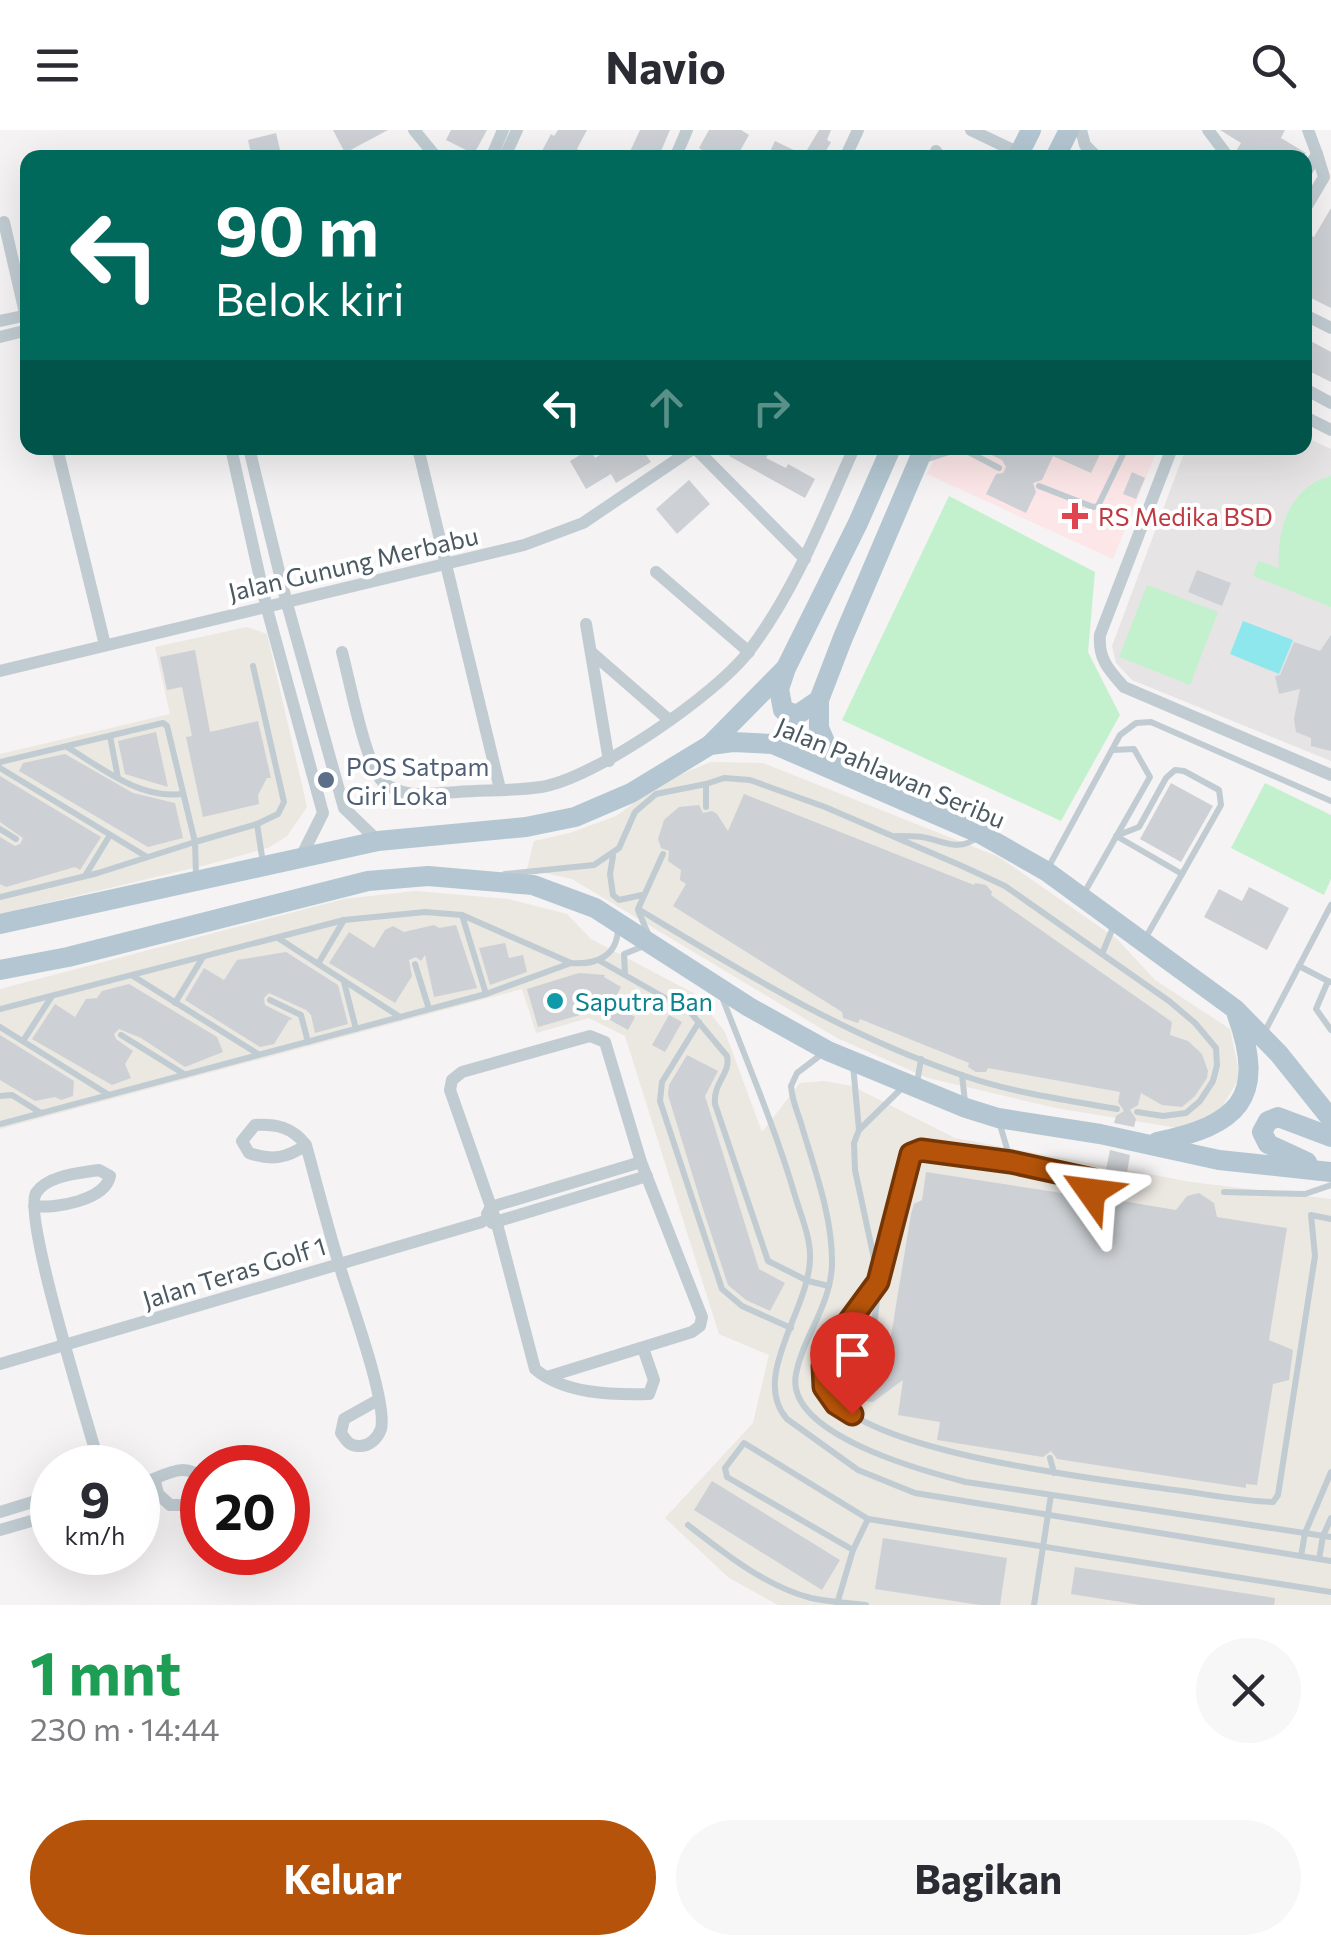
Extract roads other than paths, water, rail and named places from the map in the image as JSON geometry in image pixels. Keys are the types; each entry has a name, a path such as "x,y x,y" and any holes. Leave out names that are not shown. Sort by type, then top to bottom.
{"main road":[{"path":"819,700 797,715 783,710 779,688 888,455"},
{"path":"838,772 819,728 819,700 921,455"},
{"path":"710,745 786,668"},
{"name":"Jalan Pahlawan Seribu","path":"0,924 378,841 526,827 575,817 631,793 710,745 772,744 981,834 1046,871 1235,1008 1329,1114"},
{"path":"0,970 68,957 368,881 428,876 533,885 565,895 618,922 718,987 828,1051 966,1108 998,1118 1219,1160 1330,1176"},
{"path":"1147,1144 1210,1129 1231,1112 1244,1094 1250,1056 1235,1008"},
{"path":"1330,1176 1268,1144 1262,1132 1268,1121 1278,1117 1331,1136"}],"street":[{"path":"414,130 430,150"},
{"path":"971,130 1009,150"},
{"path":"1308,130 1324,177 1312,197"},
{"path":"1312,161 1316,154"},
{"path":"4,222 20,292"},
{"path":"59,455 104,645"},
{"path":"233,455 266,605 322,813 301,857"},
{"path":"251,455 286,600 345,810 378,841"},
{"path":"420,455 500,789"},
{"name":"Jalan Gunung Merbabu","path":"0,670 524,546 583,523 685,455"},
{"path":"702,455 805,558"},
{"path":"342,652 373,768 383,782 412,794 543,787 609,761 725,678 749,652 795,581 851,455"},
{"path":"1169,455 1100,635 1098,652 1124,687 1331,775"},
{"path":"656,572 749,652"},
{"path":"586,624 609,761"},
{"path":"590,652 668,719"},
{"path":"547,1377 692,1332 702,1321 642,1162 608,1048 600,1039 590,1036 462,1072 452,1080 450,1090 497,1224 535,1369 547,1377 603,1393 649,1394 654,1380 643,1348"},
{"path":"306,1145 364,1338 378,1400"},
{"path":"482,1222 491,1207 642,1162"},
{"path":"34,1206 51,1206 96,1194 110,1176 100,1170 53,1180 40,1187 34,1197 34,1206 46,1272 94,1445"},
{"name":"Jalan Teras Golf 1","path":"0,1364 482,1222 497,1224 647,1176"},
{"path":"0,1512 30,1503"},
{"path":"0,1530 30,1521"}],"lane":[{"path":"974,455 998,468"},
{"path":"1039,486 1098,506 1123,455"},
{"path":"1,896 85,877 278,814 284,802 252,666"},
{"path":"0,765 158,722 167,726 195,842 196,882"},
{"path":"1046,871 1128,727 1152,722 1331,802"},
{"path":"110,736 118,778"},
{"path":"66,746 154,795 182,794"},
{"path":"1082,896 1150,777 1134,749 1112,750"},
{"path":"0,765 147,857"},
{"path":"1116,836 1139,826 1166,778 1175,770 1218,790 1221,805 1145,940"},
{"path":"642,895 619,900 613,896 613,854 641,806 668,790 724,778 750,780 890,835 1005,886 1182,1012 1216,1048 1213,1081 1192,1109 1174,1116 1137,1112"},
{"path":"706,784 706,807"},
{"path":"257,824 264,866"},
{"path":"0,829 16,839"},
{"path":"890,835 957,847 981,834"},
{"path":"85,877 110,835"},
{"path":"1116,836 1182,874"},
{"path":"490,880 520,871 594,865 613,854"},
{"path":"626,974 624,954 652,944 638,909 663,854"},
{"path":"1262,1036 1331,905"},
{"path":"638,909 750,977 835,1022 962,1076 1116,1109"},
{"path":"0,1009 344,920 425,912 462,914 571,962"},
{"path":"462,914 486,994"},
{"path":"318,964 344,920"},
{"path":"1102,954 1116,920"},
{"path":"0,1124 486,994 571,962 600,960 618,940 618,922"},
{"path":"276,938 400,1017"},
{"path":"175,1004 203,957"},
{"path":"600,960 690,1012 728,1059 727,1070 714,1090 714,1104 768,1261 808,1281 829,1286"},
{"path":"416,964 429,1009"},
{"path":"1300,966 1329,982 1316,1009 1331,1030"},
{"path":"132,975 258,1055"},
{"path":"344,981 356,1029"},
{"path":"718,987 783,1154 811,1256 808,1281 774,1376 773,1394 787,1418 858,1470 914,1493 1331,1561"},
{"path":"23,1041 52,996"},
{"path":"270,1000 301,1016 308,1042"},
{"path":"699,1022 662,1082 660,1101 722,1290 742,1306 792,1328"},
{"path":"0,1027 110,1094"},
{"path":"121,1035 185,1074"},
{"path":"828,1051 808,1062 791,1086 822,1194 832,1264 826,1302 795,1376 799,1402 808,1413 845,1438 907,1466 966,1482 1327,1537"},
{"path":"858,1130 910,1087 922,1059"},
{"path":"853,1062 858,1130 854,1143 855,1170 878,1282 828,1350 822,1376 824,1387 836,1404 887,1432 931,1446 1054,1473 1275,1500 1303,1348 1315,1256 1311,1214 1331,1218"},
{"path":"962,1076 966,1108"},
{"path":"0,1096 12,1096 41,1113"},
{"path":"998,1118 1011,1162"},
{"path":"873,1336 878,1282 911,1154 921,1150 1011,1162 1104,1182"},
{"path":"1224,1192 1305,1194 1330,1176"},
{"path":"1091,1192 1093,1180"},
{"path":"853,1550 731,1480 725,1468 744,1443 868,1519 1331,1592"},
{"path":"1050,1458 1054,1473"},
{"path":"1301,1556 1305,1533 1331,1472"},
{"path":"1034,1605 1051,1495"},
{"path":"1319,1559 1331,1518"},
{"path":"837,1604 853,1550 868,1519"},
{"path":"688,1525 733,1560 786,1588 837,1604 866,1605"}],"water":[{"path":"1243,621 1293,640 1279,674 1230,654"}],"place":[{"name":"RS Medika BSD","path":"1075,516"},
{"name":"POS Satpam Giri Loka","path":"326,780"},
{"name":"Saputra Ban","path":"555,1001"}]}
